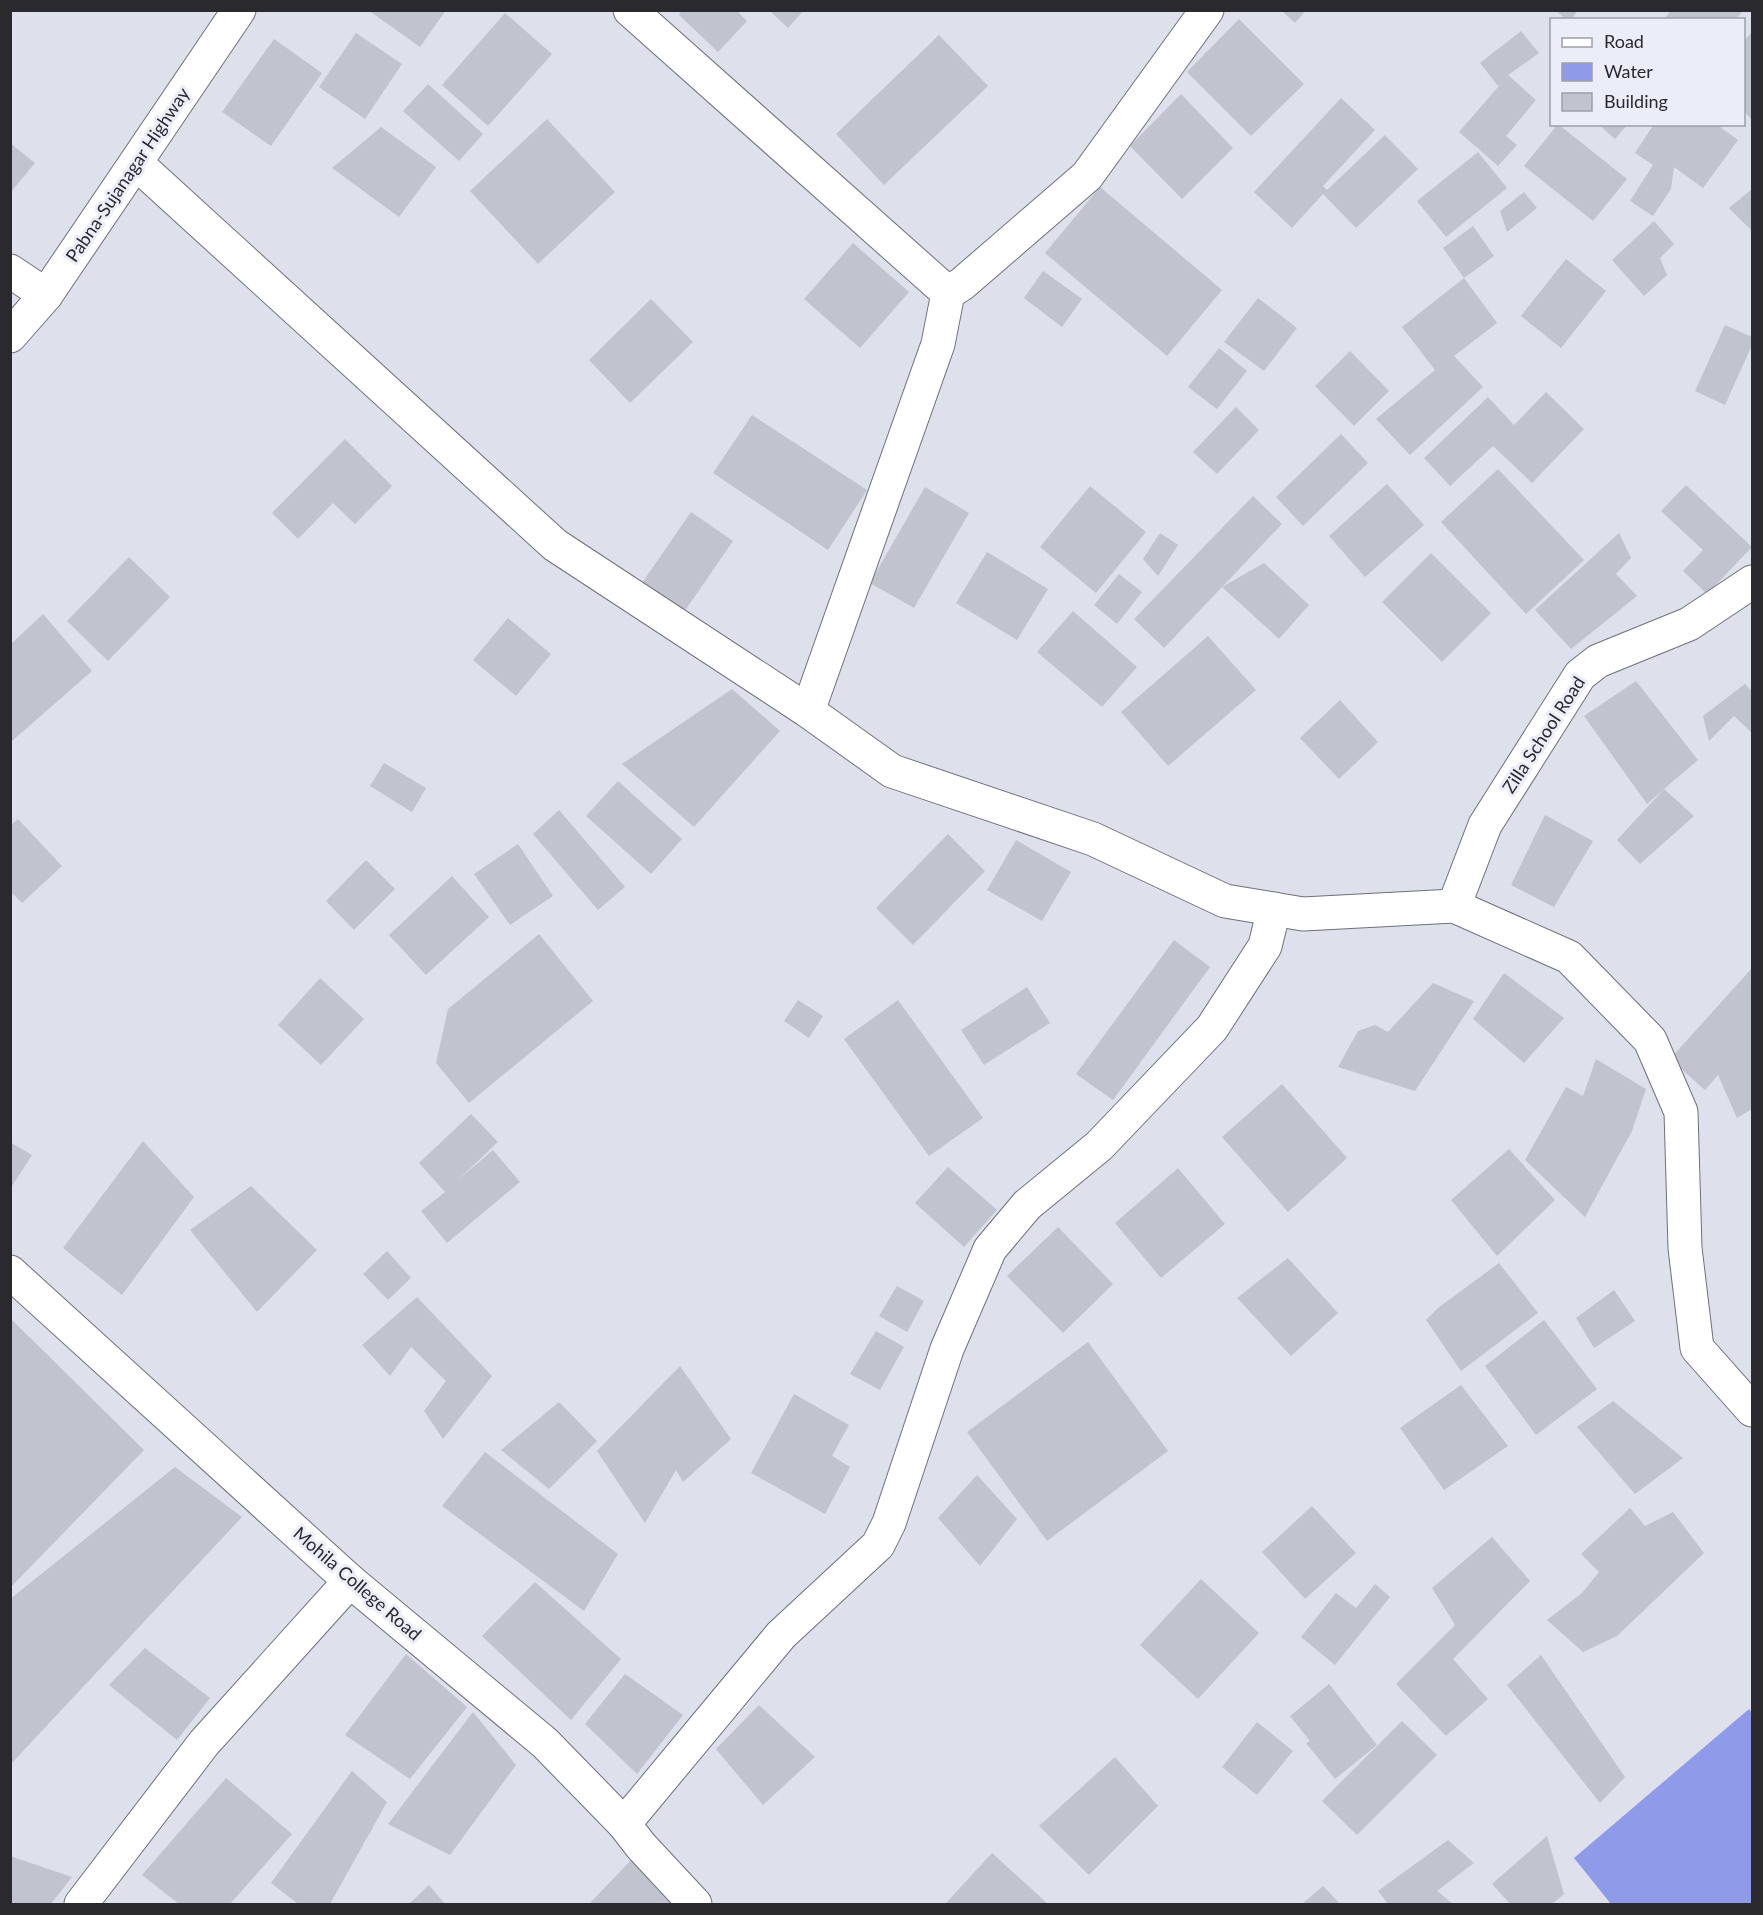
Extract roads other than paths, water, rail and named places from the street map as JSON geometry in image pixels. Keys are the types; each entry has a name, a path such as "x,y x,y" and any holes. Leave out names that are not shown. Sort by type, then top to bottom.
{"main road":[{"name":"Pabna-Sujanagar Highway","path":"10,336 46,295 239,10"},
{"path":"630,10 948,293"},
{"path":"808,711 938,344 948,293 962,284 1087,176 1207,10"},
{"path":"136,163 555,545 808,711 892,771 1093,839 1225,901 1303,914 1454,906 1569,957 1650,1040 1681,1112 1685,1248 1697,1348 1752,1410"},
{"path":"10,271 46,295"},
{"name":"Zilla School Road","path":"1454,906 1485,825 1580,675 1598,660 1689,624 1752,582"},
{"path":"624,1824 781,1635 878,1545 889,1523 947,1348 990,1249 1027,1205 1099,1146 1212,1028 1265,946 1274,909"},
{"name":"Mohila College Road","path":"10,1272 350,1581 545,1743 624,1824 695,1905"},
{"path":"81,1905 204,1743 350,1581"}],"water":[{"path":"1749,1709 1752,1713 1752,1904 1611,1904 1574,1858"}]}
